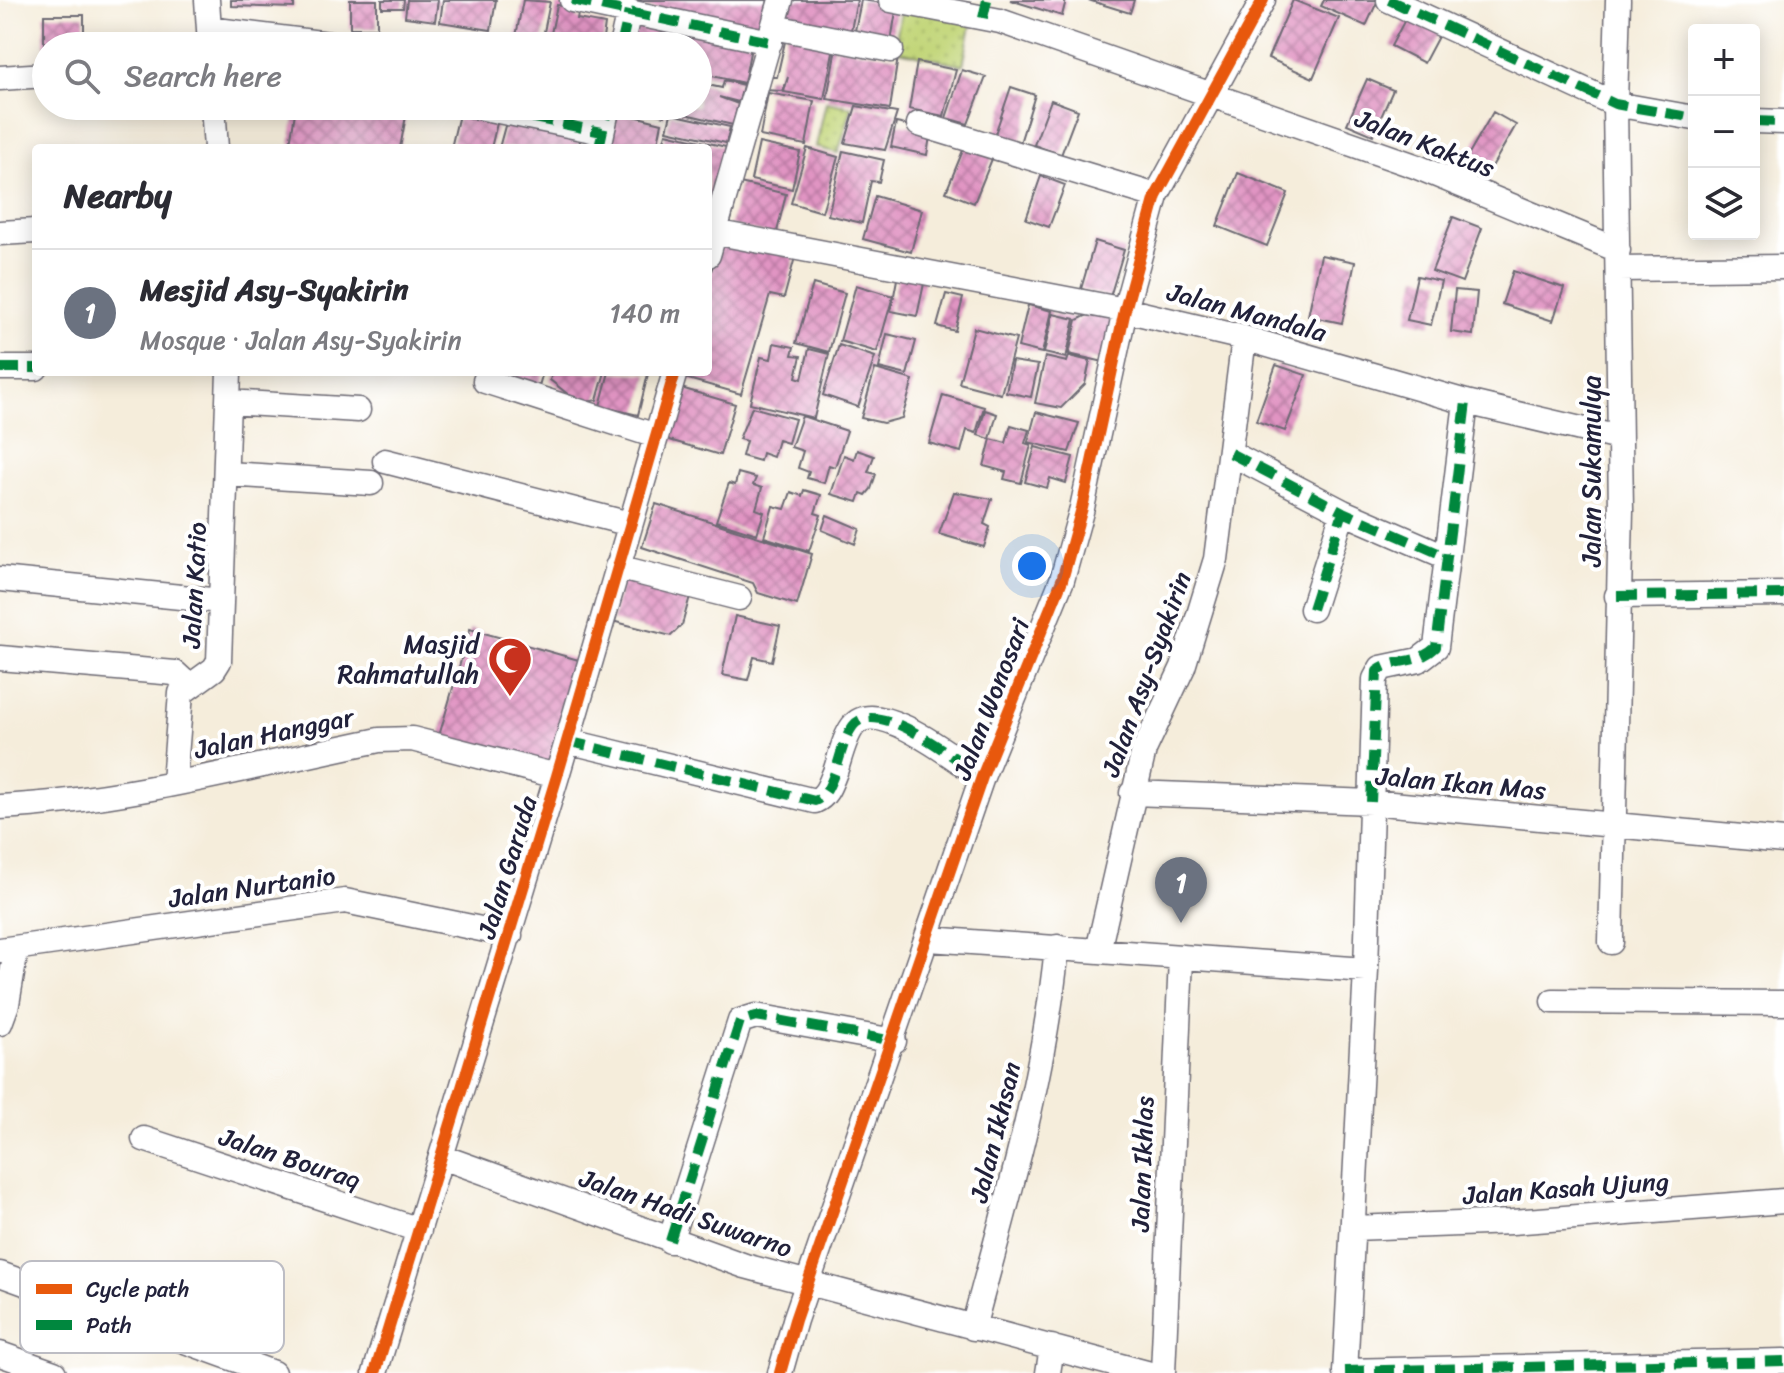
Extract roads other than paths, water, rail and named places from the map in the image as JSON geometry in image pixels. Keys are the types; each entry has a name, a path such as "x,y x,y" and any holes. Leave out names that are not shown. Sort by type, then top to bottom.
{"street":[{"path":"207,0 209,32"},
{"path":"572,0 772,35 891,50"},
{"path":"712,232 781,0"},
{"name":"Jalan Kaktus","path":"891,0 985,9 1210,94 1415,166 1618,260"},
{"name":"Jalan Wonosari","path":"780,1373 982,777 1062,580 1082,508 1125,310 1156,196 1263,0"},
{"path":"1389,0 1615,104 1688,117"},
{"name":"Jalan Sukamulya","path":"1611,942 1619,438 1615,104 1618,0"},
{"path":"624,32 629,11"},
{"path":"0,78 32,76"},
{"path":"216,120 221,144"},
{"path":"526,120 601,140 605,120"},
{"path":"1760,121 1784,122"},
{"path":"919,124 1156,196"},
{"path":"0,233 32,231"},
{"name":"Jalan Mandala","path":"712,239 1125,310 1244,338 1466,402 1619,438"},
{"path":"1618,260 1784,267"},
{"name":"Jalan Asy-Syakirin","path":"1098,951 1144,750 1183,667 1216,559 1244,338"},
{"path":"0,368 32,368"},
{"name":"Jalan Katio","path":"174,782 178,702 188,685 214,669 219,661 229,376"},
{"name":"Jalan Garuda","path":"375,1373 510,935 674,376"},
{"path":"485,381 656,436"},
{"path":"229,402 358,410"},
{"path":"1466,402 1436,647 1419,660 1387,665 1377,671 1366,970 1345,1372 1557,1370 1784,1361"},
{"path":"1230,453 1343,512 1447,557"},
{"path":"385,461 630,524"},
{"path":"227,474 371,483"},
{"path":"1312,609 1343,512"},
{"path":"617,567 739,598"},
{"path":"0,579 221,601"},
{"path":"1617,596 1784,594"},
{"path":"0,658 175,673 188,685"},
{"path":"567,741 815,801 823,798 829,786 852,727 868,717 877,717 914,731 982,777"},
{"name":"Jalan Hanggar","path":"0,807 31,806 174,782 379,740 412,739 557,776"},
{"name":"Jalan Ikan Mas","path":"1132,793 1371,802 1784,841"},
{"name":"Jalan Nurtanio","path":"8,950 345,901 510,935"},
{"path":"929,939 1366,970"},
{"name":"Jalan Ikhsan","path":"973,1328 1035,1098 1051,1011 1057,947"},
{"path":"0,1023 7,1004 8,950"},
{"name":"Jalan Ikhlas","path":"1163,1373 1181,958"},
{"path":"1553,1001 1784,1003"},
{"path":"670,1241 740,1021 756,1016 894,1041"},
{"name":"Jalan Bouraq","path":"144,1139 419,1230"},
{"name":"Jalan Hadi Suwarno","path":"442,1157 670,1241 809,1284 1147,1373"},
{"name":"Jalan Kasah Ujung","path":"1353,1228 1512,1222 1784,1201"},
{"path":"0,1274 20,1281"},
{"path":"1048,1373 1052,1347"},
{"path":"218,1353 273,1373"},
{"path":"0,1354 54,1373"}],"place":[{"name":"Masjid Rahmatullah","path":"510,698"},
{"name":"Mesjid Asy-Syakirin","path":"1181,923"}]}
